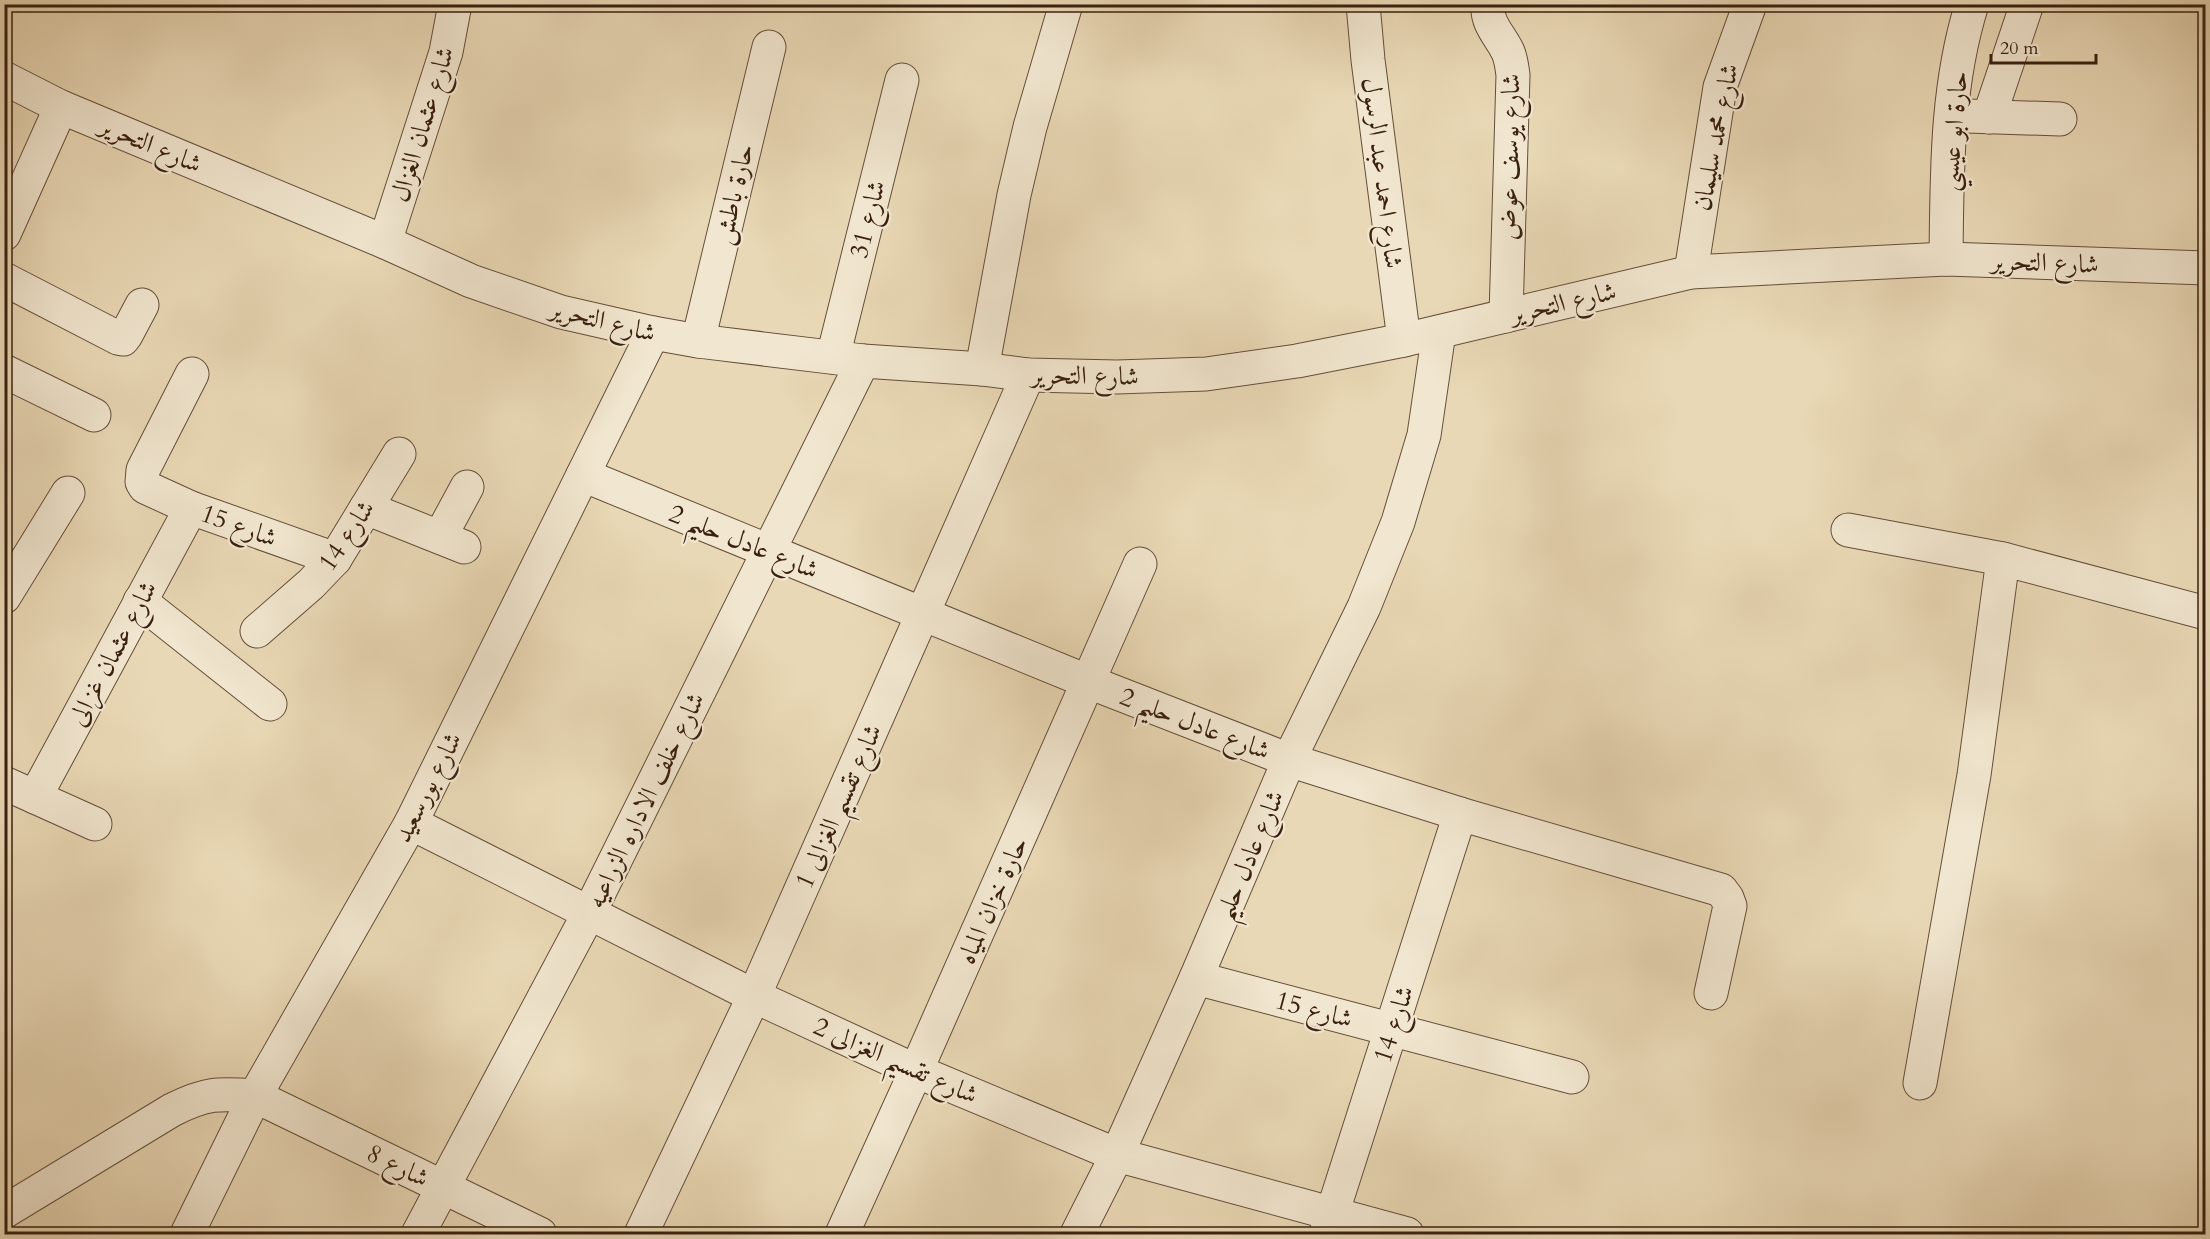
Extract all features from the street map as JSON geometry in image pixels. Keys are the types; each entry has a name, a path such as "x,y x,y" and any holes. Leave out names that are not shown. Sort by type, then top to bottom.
{"street":[{"name":"شارع عثمان الغزال","path":"385,242 446,51 455,4"},
{"path":"982,369 1014,195 1030,127 1066,4"},
{"name":"شارع احمد عبد الرسول","path":"1363,4 1368,60 1404,340"},
{"name":"شارع يوسف عوض","path":"1488,4 1487,13 1491,25 1510,55 1513,75 1506,316"},
{"name":"شارع محمد سليمان","path":"1690,272 1720,87 1750,4"},
{"name":"حارة ابو عيسي","path":"1946,259 1950,116 1963,38 1972,4"},
{"path":"1989,117 2027,4"},
{"name":"حارة باطش","path":"698,340 769,47"},
{"name":"شارع التحرير","path":"4,78 61,106 385,242 471,281 561,312 653,333 698,340 848,359 982,369 1028,375 1117,377 1206,374 1297,361 1404,340 1690,272 1946,259 2205,266"},
{"name":"شارع 31","path":"848,359 902,80"},
{"path":"4,234 61,106"},
{"path":"1950,116 2060,119"},
{"path":"4,279 123,339 142,305"},
{"name":"شارع عادل حليم","path":"1077,1234 1118,1155 1289,760 1364,607 1398,522 1424,435 1439,332"},
{"name":"شارع بورسعيد","path":"187,1234 255,1096 411,823 653,333"},
{"name":"شارع خلف الاداره الزراعيه","path":"418,1234 589,913 770,551 848,359"},
{"path":"4,371 94,415"},
{"name":"شارع 15","path":"192,374 143,470 142,482 145,487 191,508 335,559"},
{"name":"شارع تقسيم الغزالى 1","path":"641,1234 754,996 1028,375"},
{"name":"شارع 14","path":"257,631 311,584 335,559 399,454"},
{"name":"شارع عادل حليم 2","path":"583,475 1089,682 1289,760 1460,814 1721,890 1730,906 1711,993"},
{"path":"366,508 452,542 466,487"},
{"path":"4,597 68,493"},
{"name":"شارع عثمان غزالى","path":"35,797 191,508"},
{"path":"1848,530 2003,559 2205,613"},
{"path":"1920,1083 1974,776 2003,559"},
{"name":"حارة خزان المياه","path":"842,1234 1140,564"},
{"path":"140,601 270,704"},
{"path":"4,783 95,824"},
{"name":"شارع 14","path":"1329,1224 1460,814"},
{"name":"شارع تقسيم الغزالى 2","path":"411,823 754,996 916,1071 1118,1155 1329,1224 1407,1234"},
{"name":"شارع 15","path":"1196,978 1572,1077"},
{"path":"4,1212 172,1110 196,1098 219,1093 255,1096"},
{"name":"شارع 8","path":"255,1096 540,1234"}]}
